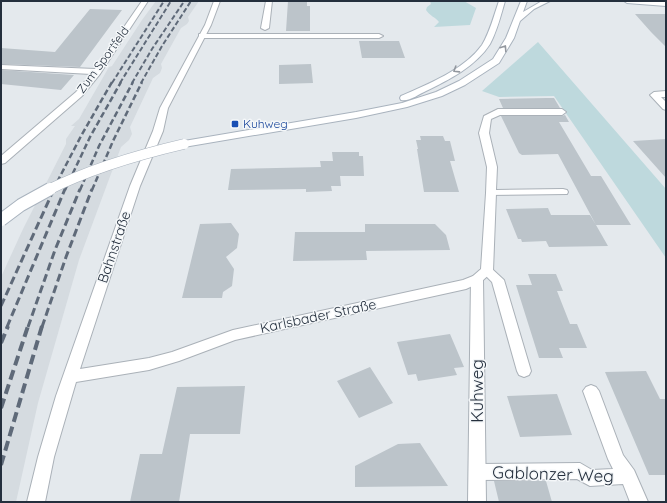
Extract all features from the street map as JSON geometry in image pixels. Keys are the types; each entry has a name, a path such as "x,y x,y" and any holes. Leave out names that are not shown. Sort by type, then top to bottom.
{"street":[{"name":"Zum Sportfeld","path":"1,161 79,94 97,72 145,1"},
{"name":"Bahnstraße","path":"36,502 46,457 70,377 135,186 158,131 164,108 208,25 217,1"},
{"path":"265,28 270,1"},
{"path":"1,220 31,199 55,186 128,158 184,144 356,115 418,101 439,94 462,83 482,71 496,60 505,47 518,19 524,1"},
{"path":"518,19 532,8 547,1"},
{"path":"627,1 666,4"},
{"path":"376,110 424,90 463,66 476,56 485,45 500,3"},
{"path":"202,36 379,36"},
{"path":"1,67 97,72"},
{"path":"666,94 654,95 666,107"},
{"path":"524,371 498,280 482,275 487,249 492,193 492,167 484,133 487,118 498,112 562,112"},
{"path":"492,193 563,192"},
{"name":"Karlsbader Straße","path":"70,377 149,364 174,357 233,335 466,284 482,275"},
{"name":"Kuhweg","path":"477,502 482,275"},
{"name":"Gablonzer Weg","path":"590,391 616,459 628,476 639,502"},
{"name":"Gablonzer Weg","path":"477,472 580,471 590,478 628,476"}],"shaded area":[{"path":"156,1 199,1 188,17 189,21 181,28 161,64 162,68 160,73 153,78 130,127 132,134 129,140 121,147 79,260 38,403 16,502 1,502 1,277 23,229 66,144 66,139 75,126 71,126 79,119 109,67 112,66"},
{"path":"430,1 464,1 476,8 470,25 434,27 439,22 426,10 431,4"},
{"path":"538,42 666,189 666,258 554,96 499,97 482,91"}],"building":[{"path":"288,1 307,1 307,6 310,6 310,31 286,31"},
{"path":"90,9 122,10 80,67 1,64 1,48 55,52"},
{"path":"635,14 666,14 666,47 651,32"},
{"path":"359,41 399,41 405,58 362,58"},
{"path":"311,64 313,83 279,84 279,65"},
{"path":"1,70 74,75 61,90 1,84"},
{"path":"554,98 560,108 503,108 499,99"},
{"path":"565,115 569,122 559,122 591,176 601,176 631,225 596,225 558,154 522,155 519,153 501,116"},
{"path":"420,136 443,136 445,141 450,141 455,161 450,161 459,192 424,192 416,140 421,140"},
{"path":"666,139 666,178 633,141"},
{"path":"332,152 359,152 359,156 363,156 364,176 340,176 341,186 331,186 332,191 306,192 306,189 228,190 231,169 321,167 320,161 333,161"},
{"path":"548,208 551,215 590,215 608,246 549,247 546,241 522,242 521,239 518,239 506,209"},
{"path":"231,223 239,234 237,248 226,257 234,269 232,286 223,292 222,298 182,298 200,224"},
{"path":"365,224 435,224 446,235 450,250 366,251 367,260 293,261 295,232 365,232"},
{"path":"528,274 556,274 563,291 557,291 570,324 577,324 587,348 559,348 563,358 539,358 516,285 532,285"},
{"path":"450,334 464,367 454,368 457,375 418,381 416,374 408,375 397,342"},
{"path":"370,367 393,403 359,418 337,381"},
{"path":"646,371 660,399 666,399 666,475 649,475 605,372"},
{"path":"245,386 240,434 190,434 179,502 130,502 140,454 162,454 177,387"},
{"path":"557,394 572,435 520,437 507,396"},
{"path":"420,443 448,486 355,487 355,466 398,444"},
{"path":"494,481 546,481 552,502 499,502"}],"railway":[{"path":"112,83 164,1"},
{"path":"120,83 171,1"},
{"path":"141,83 162,46 191,1"},
{"path":"132,83 152,49 183,3"},
{"path":"53,190 81,136 112,82"},
{"path":"65,190 90,137 121,82"},
{"path":"80,190 99,146 133,82"},
{"path":"92,190 113,141 142,82"},
{"path":"1,306 54,189"},
{"path":"7,327 65,189"},
{"path":"28,327 55,250 80,189"},
{"path":"42,327 66,257 92,189"},
{"path":"1,343 8,326"},
{"path":"1,408 28,326"},
{"path":"1,465 42,326"}],"place":[{"name":"Kuhweg","path":"235,124"}]}
